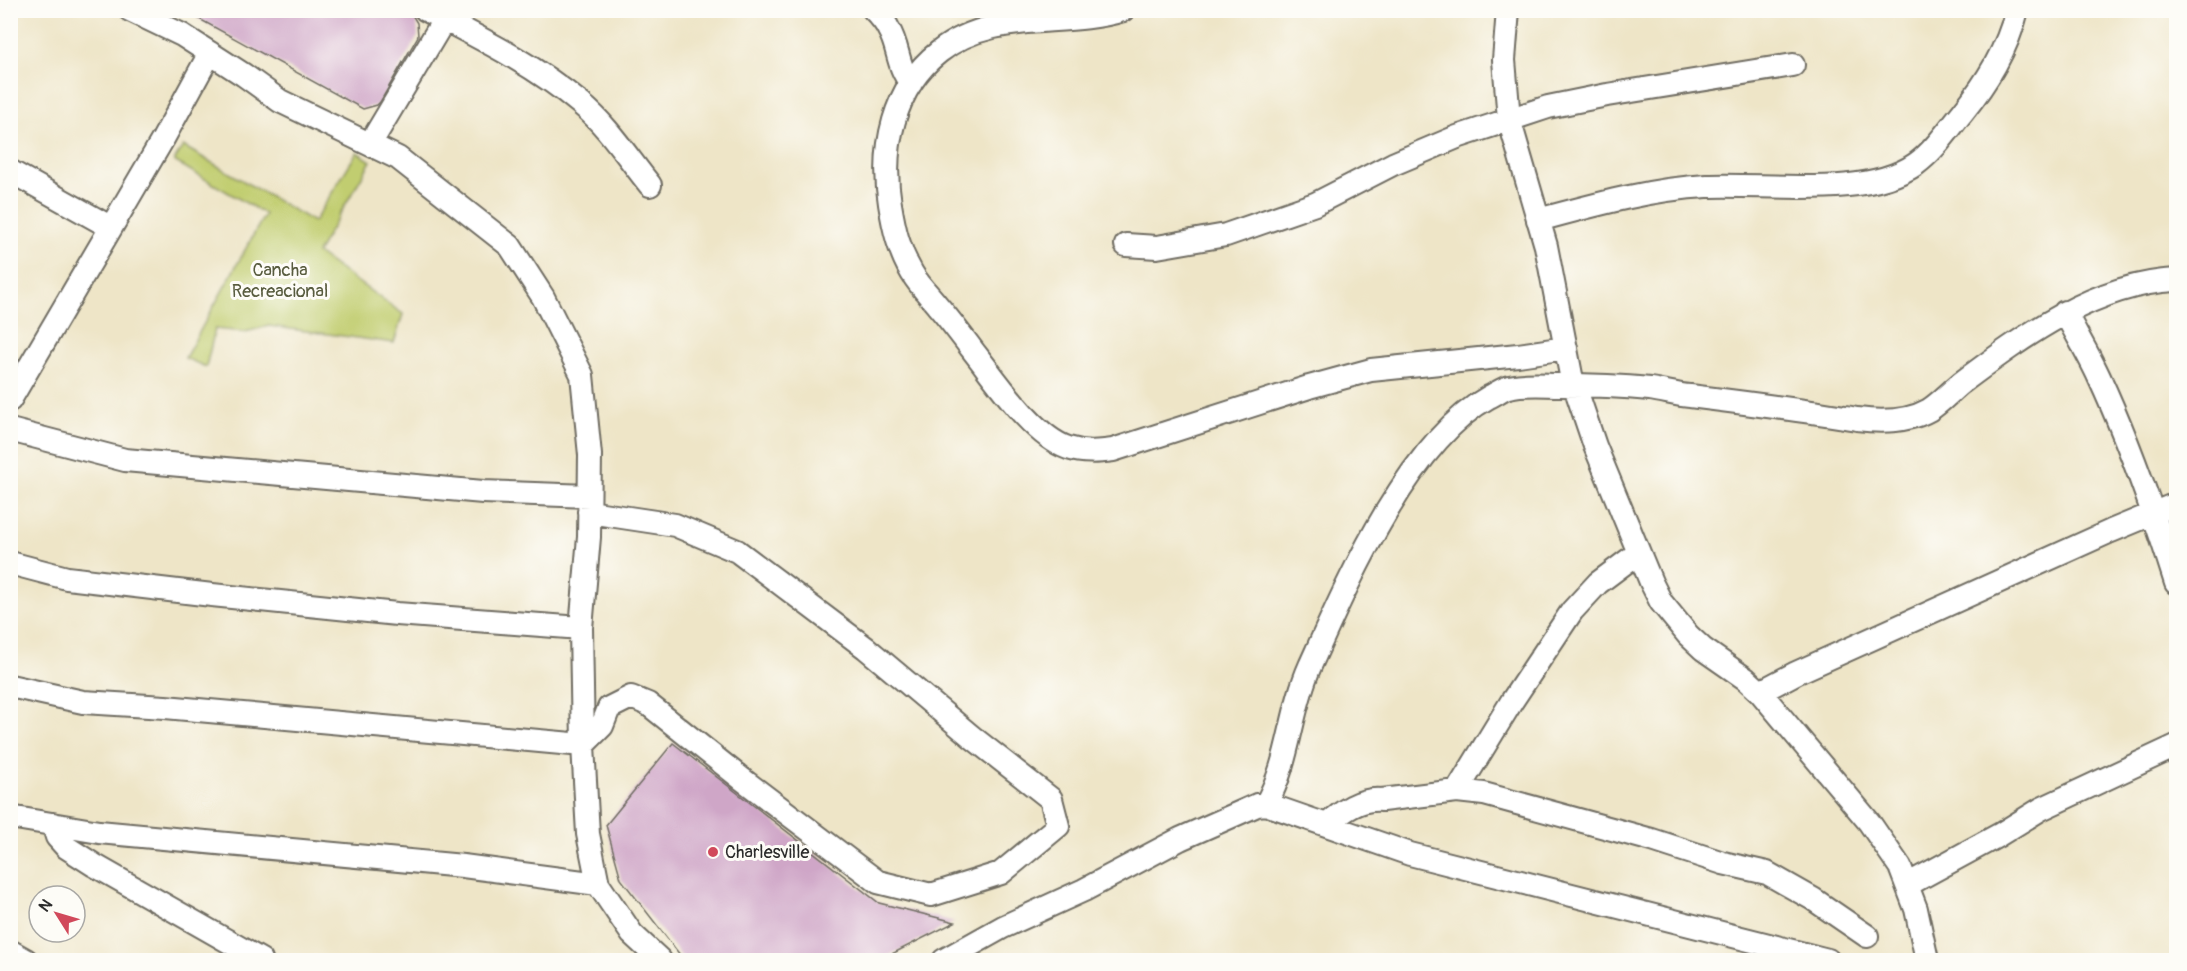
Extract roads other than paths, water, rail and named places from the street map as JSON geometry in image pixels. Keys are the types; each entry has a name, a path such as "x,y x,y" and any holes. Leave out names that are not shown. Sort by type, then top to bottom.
{"street":[{"path":"130,10 182,35 280,101 398,158 510,246 543,297 582,375 590,455 581,628 583,745 588,834 598,884 632,934 660,960"},
{"path":"874,10 890,31 904,76 911,84"},
{"path":"1123,10 1093,16 1004,24 985,28 952,42 928,62 911,84 898,108 892,128 886,168 893,224 903,257 924,290 1009,396 1042,433 1059,444 1089,452 1113,450 1309,387 1371,370 1566,348"},
{"path":"1508,10 1504,60 1509,119 1546,246 1575,385 1595,446 1638,553 1661,602 1674,620 1703,650 1725,663 1760,692 1869,822 1900,867 1916,909 1927,960"},
{"path":"1538,220 1656,192 1705,186 1854,184 1875,182 1895,176 1918,163 1976,97 1998,61 2017,10"},
{"path":"370,144 435,15 543,75 582,105 605,128 650,185"},
{"path":"10,400 163,139 210,53"},
{"path":"1126,245 1157,247 1226,235 1315,204 1393,164 1457,137 1548,107 1607,95 1793,66"},
{"path":"10,171 110,227"},
{"path":"1266,804 1284,763 1292,723 1307,674 1351,578 1409,476 1441,438 1478,404 1509,387 1575,385 1653,390 1871,421 1899,419 1928,410 2011,347 2065,312 2123,289 2152,282 2176,280"},
{"path":"2065,312 2098,375 2115,414 2154,513 2176,583"},
{"path":"10,430 124,460 471,491 589,504 675,525 736,551 866,648 1051,799 1058,826 1001,873 931,895 878,882 648,704 631,697 609,708 602,726 583,745"},
{"path":"1760,692 1796,673 2176,504"},
{"path":"1456,791 1572,611 1598,583 1638,553"},
{"path":"10,563 67,578 212,595 397,614 581,628"},
{"path":"10,686 83,702 165,707 583,745"},
{"path":"1906,885 1999,835 2041,809 2176,746"},
{"path":"1327,825 1348,808 1371,799 1382,800 1456,791 1485,794 1652,840 1704,858 1767,873 1813,899 1867,936"},
{"path":"944,960 1002,927 1084,890 1180,839 1257,805 1266,804 1410,854 1828,960"},
{"path":"10,817 99,832 463,866 598,884"},
{"path":"52,824 57,837 66,847 261,960"},
{"path":"10,951 26,960"}],"place":[{"name":"Charlesville","path":"713,852"}],"park label":[{"name":"Cancha Recreacional","path":"280,280"}]}
